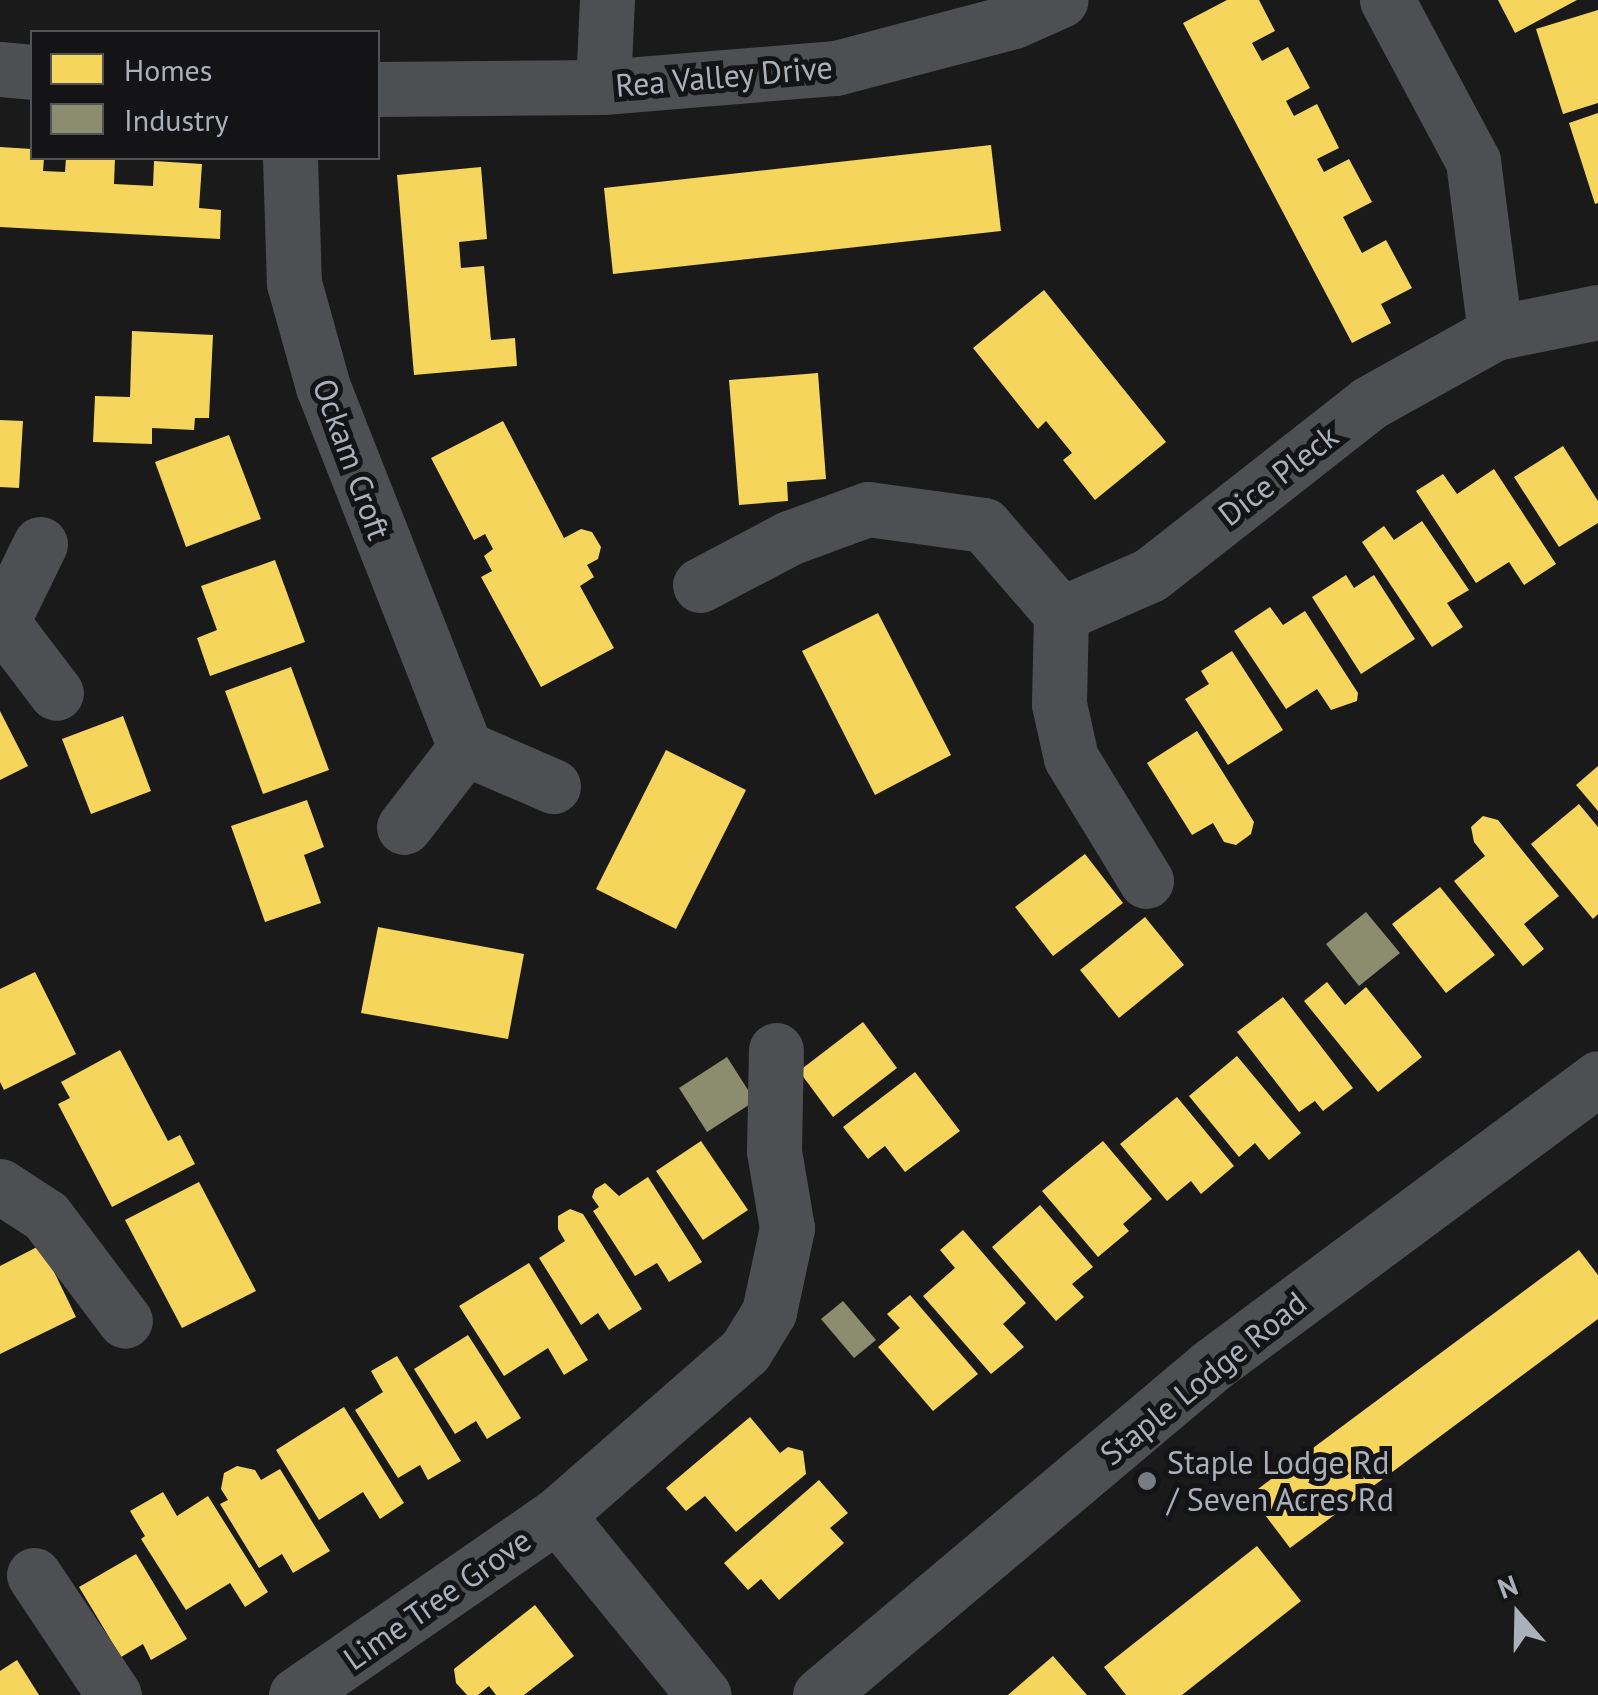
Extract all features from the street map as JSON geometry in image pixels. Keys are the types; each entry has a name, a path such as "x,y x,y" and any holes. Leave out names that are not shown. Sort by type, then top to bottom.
{"street":[{"path":"603,88 607,0"},
{"name":"Rea Valley Drive","path":"380,89 603,88 836,68 1014,21 1061,0"},
{"path":"1387,0 1473,161 1495,334"},
{"path":"0,69 30,72"},
{"name":"Ockam Croft","path":"290,160 294,283 323,388 465,748"},
{"name":"Dice Pleck","path":"1061,614 1150,575 1369,404 1495,334 1598,312"},
{"path":"700,584 789,538 868,509 984,525 1061,614 1058,704 1071,758 1146,882"},
{"path":"40,544 1,622 56,693"},
{"path":"404,827 465,748 553,786"},
{"name":"Lime Tree Grove","path":"312,1691 558,1515 745,1351 769,1312 787,1228 774,1151 776,1050"},
{"name":"Staple Lodge Road","path":"820,1695 1212,1366 1598,1078"},
{"path":"0,1186 46,1216 125,1321"},
{"name":"Lime Tree Grove","path":"558,1515 704,1695"},
{"path":"34,1574 114,1695"}],"building: Homes":[{"path":"1227,0 1259,0 1275,31 1252,43 1262,61 1288,47 1310,88 1286,101 1294,116 1317,104 1339,148 1317,159 1324,172 1349,159 1372,202 1343,217 1362,253 1386,240 1412,288 1381,304 1391,323 1352,343 1183,23"},
{"path":"1498,0 1577,0 1515,33"},
{"path":"1598,10 1598,103 1563,114 1536,29"},
{"path":"1598,113 1598,203 1595,204 1569,123"},
{"path":"991,145 1001,231 613,274 604,188"},
{"path":"0,147 30,149 30,160 44,160 43,171 65,172 66,160 115,160 114,184 153,186 154,161 202,164 199,208 221,210 220,239 0,227"},
{"path":"481,167 487,239 459,242 461,268 484,266 491,340 515,338 517,366 414,375 397,175"},
{"path":"1044,290 1166,442 1095,500 1063,460 1072,453 1046,421 1038,429 973,348"},
{"path":"132,331 213,335 209,418 195,418 194,430 152,428 152,444 93,442 95,396 130,397"},
{"path":"818,373 826,479 787,482 788,501 739,505 729,380"},
{"path":"0,420 23,421 19,488 0,487"},
{"path":"503,421 564,538 581,529 592,532 601,547 598,559 587,565 594,577 580,586 614,648 541,687 481,577 492,571 484,556 493,549 485,534 474,540 431,458"},
{"path":"229,435 261,519 186,547 155,462"},
{"path":"1563,446 1598,501 1598,523 1559,547 1514,477"},
{"path":"1494,469 1556,564 1524,585 1509,562 1476,583 1416,491 1443,474 1457,494"},
{"path":"1422,521 1469,590 1447,603 1463,627 1432,647 1362,542 1384,526 1394,540"},
{"path":"275,560 305,642 210,676 197,638 217,630 201,586"},
{"path":"1346,575 1354,588 1374,575 1415,639 1361,674 1312,597"},
{"path":"1270,607 1283,625 1305,611 1358,693 1357,701 1331,710 1317,689 1286,709 1234,631"},
{"path":"878,613 951,755 875,795 802,651"},
{"path":"1232,651 1283,730 1228,765 1185,699 1209,684 1201,671"},
{"path":"291,667 329,770 263,794 225,691"},
{"path":"0,711 28,766 0,780"},
{"path":"123,716 151,791 91,814 62,739"},
{"path":"1197,731 1254,822 1251,834 1236,845 1224,842 1213,823 1192,835 1147,763"},
{"path":"666,750 746,790 676,929 596,889"},
{"path":"1598,766 1598,811 1576,785"},
{"path":"307,800 324,847 304,855 321,903 265,922 231,826"},
{"path":"1579,804 1598,827 1598,914 1593,919 1531,844"},
{"path":"1483,816 1498,820 1559,896 1524,924 1544,949 1523,966 1454,881 1485,856 1474,842 1471,827"},
{"path":"1085,854 1123,903 1053,956 1015,907"},
{"path":"1440,887 1495,955 1446,993 1392,924"},
{"path":"1145,917 1184,965 1119,1018 1080,970"},
{"path":"378,927 524,954 508,1039 361,1013"},
{"path":"35,972 76,1054 4,1090 0,1082 0,989"},
{"path":"1327,982 1345,1005 1366,987 1422,1057 1378,1092 1304,1001"},
{"path":"1283,997 1353,1088 1323,1111 1315,1101 1299,1112 1237,1032"},
{"path":"863,1022 897,1068 833,1117 799,1071"},
{"path":"120,1050 168,1141 180,1135 195,1164 112,1207 58,1104 70,1098 61,1082"},
{"path":"1237,1056 1301,1133 1269,1160 1255,1143 1239,1157 1189,1096"},
{"path":"915,1072 960,1131 905,1172 885,1146 868,1159 843,1127"},
{"path":"1177,1097 1234,1166 1201,1194 1191,1181 1167,1201 1120,1144"},
{"path":"701,1141 748,1210 703,1240 656,1171"},
{"path":"1103,1141 1152,1199 1123,1224 1129,1231 1098,1257 1042,1191"},
{"path":"648,1177 702,1262 669,1282 657,1263 635,1276 593,1211 599,1207 592,1197 595,1189 605,1183 619,1196"},
{"path":"199,1182 256,1291 182,1328 125,1220"},
{"path":"1040,1205 1093,1267 1072,1284 1084,1297 1056,1321 992,1247"},
{"path":"570,1209 583,1214 642,1309 609,1330 598,1313 581,1325 539,1258 565,1241 558,1229 558,1216"},
{"path":"963,1230 1026,1303 1003,1324 1024,1347 991,1374 923,1296 955,1268 940,1250"},
{"path":"41,1245 76,1317 0,1354 0,1266"},
{"path":"1579,1250 1598,1275 1598,1319 1290,1548 1250,1495"},
{"path":"529,1263 588,1360 564,1375 548,1348 504,1376 459,1306"},
{"path":"910,1295 978,1374 933,1411 878,1347 900,1328 887,1314"},
{"path":"468,1335 521,1418 487,1439 476,1421 455,1434 414,1369"},
{"path":"397,1356 461,1461 428,1480 420,1465 398,1478 355,1410 383,1392 371,1371"},
{"path":"344,1407 404,1503 380,1519 363,1492 319,1520 276,1450"},
{"path":"750,1417 780,1453 788,1447 803,1451 806,1474 736,1532 705,1496 686,1511 666,1488"},
{"path":"237,1466 255,1470 261,1480 280,1469 330,1551 293,1573 282,1554 259,1568 220,1504 228,1500 221,1489 224,1473"},
{"path":"819,1480 848,1513 830,1528 844,1543 779,1600 761,1579 748,1590 724,1563"},
{"path":"163,1492 177,1516 208,1496 268,1592 245,1607 230,1583 186,1610 141,1539 145,1536 130,1511"},
{"path":"1257,1546 1301,1601 1182,1695 1126,1695 1104,1667"},
{"path":"136,1554 187,1639 151,1660 143,1644 121,1657 79,1587"},
{"path":"535,1605 574,1656 524,1695 496,1695 489,1686 478,1695 467,1695 456,1683 454,1669"},
{"path":"1053,1656 1087,1695 1008,1695"},
{"path":"17,1660 39,1695 0,1695 0,1671"}],"building: Industry":[{"path":"1366,912 1400,953 1359,986 1326,944"},
{"path":"727,1057 755,1101 707,1132 679,1088"},
{"path":"843,1301 876,1340 854,1358 821,1319"}],"place":[{"name":"Staple Lodge Rd / Seven Acres Rd","path":"1147,1481"}]}
